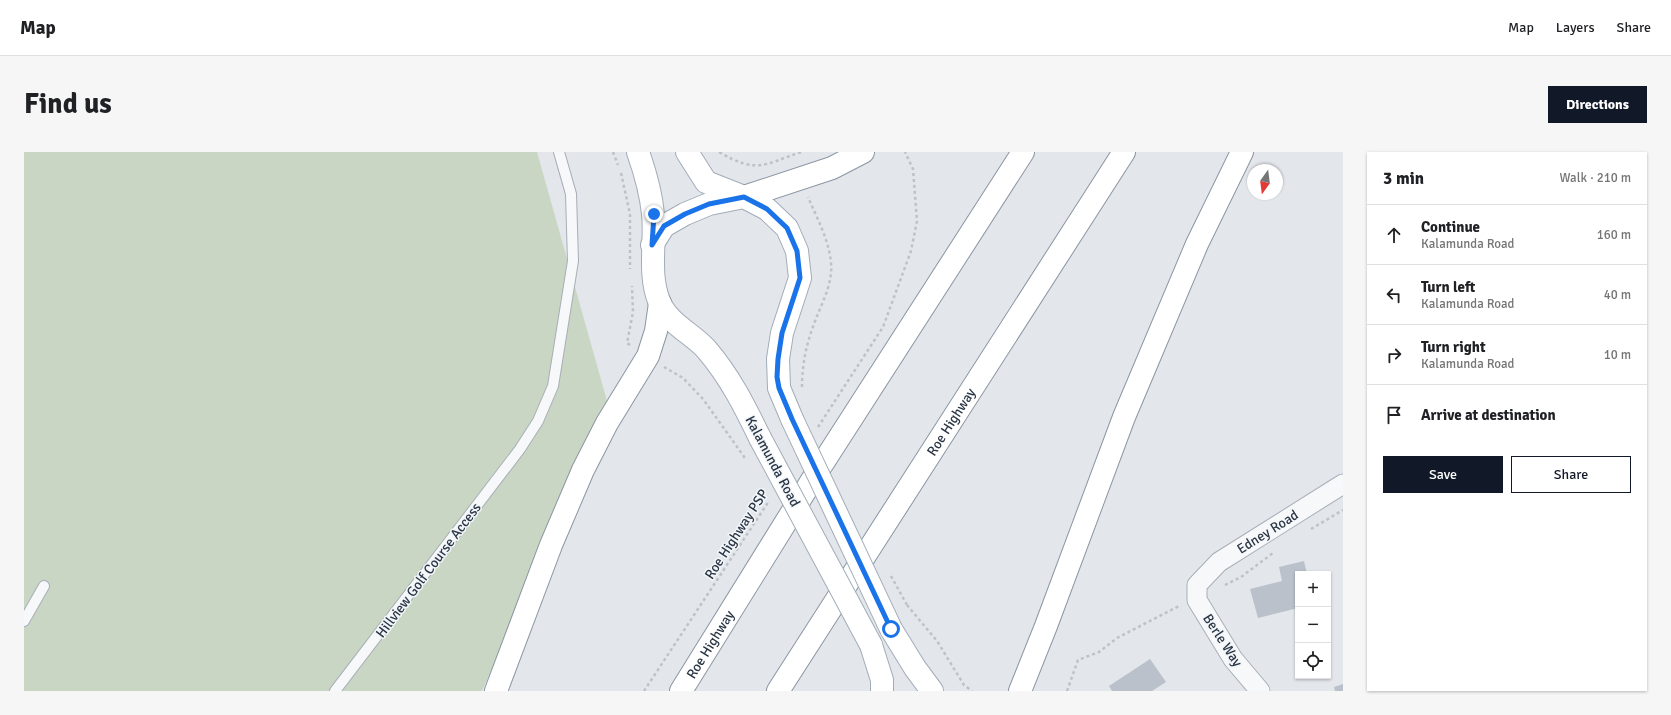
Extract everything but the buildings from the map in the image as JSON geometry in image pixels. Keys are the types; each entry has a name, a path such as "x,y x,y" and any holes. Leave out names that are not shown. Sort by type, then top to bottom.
{"main road":[{"name":"Kalamunda Road","path":"638,152 647,176 654,214 652,245 654,287 660,303 670,318 684,332 705,348 722,369 741,400 871,644 882,680 882,691"},
{"path":"687,152 706,182 744,197 767,209 787,228 797,251 800,278 782,333 777,365 779,388 792,419 891,629 915,668 932,691"},
{"path":"652,245 664,226 685,214 709,204 744,197 832,168 863,152"},
{"name":"Roe Highway","path":"681,691 812,480 1023,152"},
{"name":"Roe Highway","path":"778,691 1124,152"},
{"path":"1020,691 1046,626 1124,417 1197,244 1242,152"},
{"path":"496,691 551,545 583,470 607,423 648,356 656,331 660,303"}],"street":[{"name":"Edney Road","path":"1193,596 1219,562 1343,484"},
{"name":"Berle Way","path":"1193,596 1233,659 1260,691"}],"lane":[{"name":"Hillview Golf Course Access","path":"335,691 520,448 538,421 553,386 572,268 571,194 559,152"},
{"path":"24,621 44,586"}],"path":[{"path":"719,152 737,162 754,166 771,164 801,152"},
{"path":"813,434 883,327 911,251 918,221 913,169 905,152"},
{"name":"Roe Highway PSP","path":"644,691 770,501"},
{"path":"1306,533 1343,510"},
{"path":"1067,691 1078,660 1099,652 1117,638 1193,596 1241,577 1275,552"},
{"path":"907,605 938,641 964,685 972,691"}],"green space":[{"path":"24,152 537,152 609,408 482,691 24,691"}],"route":[{"path":"654,214 652,245 664,226 685,214 709,204 744,197 767,209 787,228 797,251 800,278 782,333 777,377 779,388 792,419 891,629"}]}
